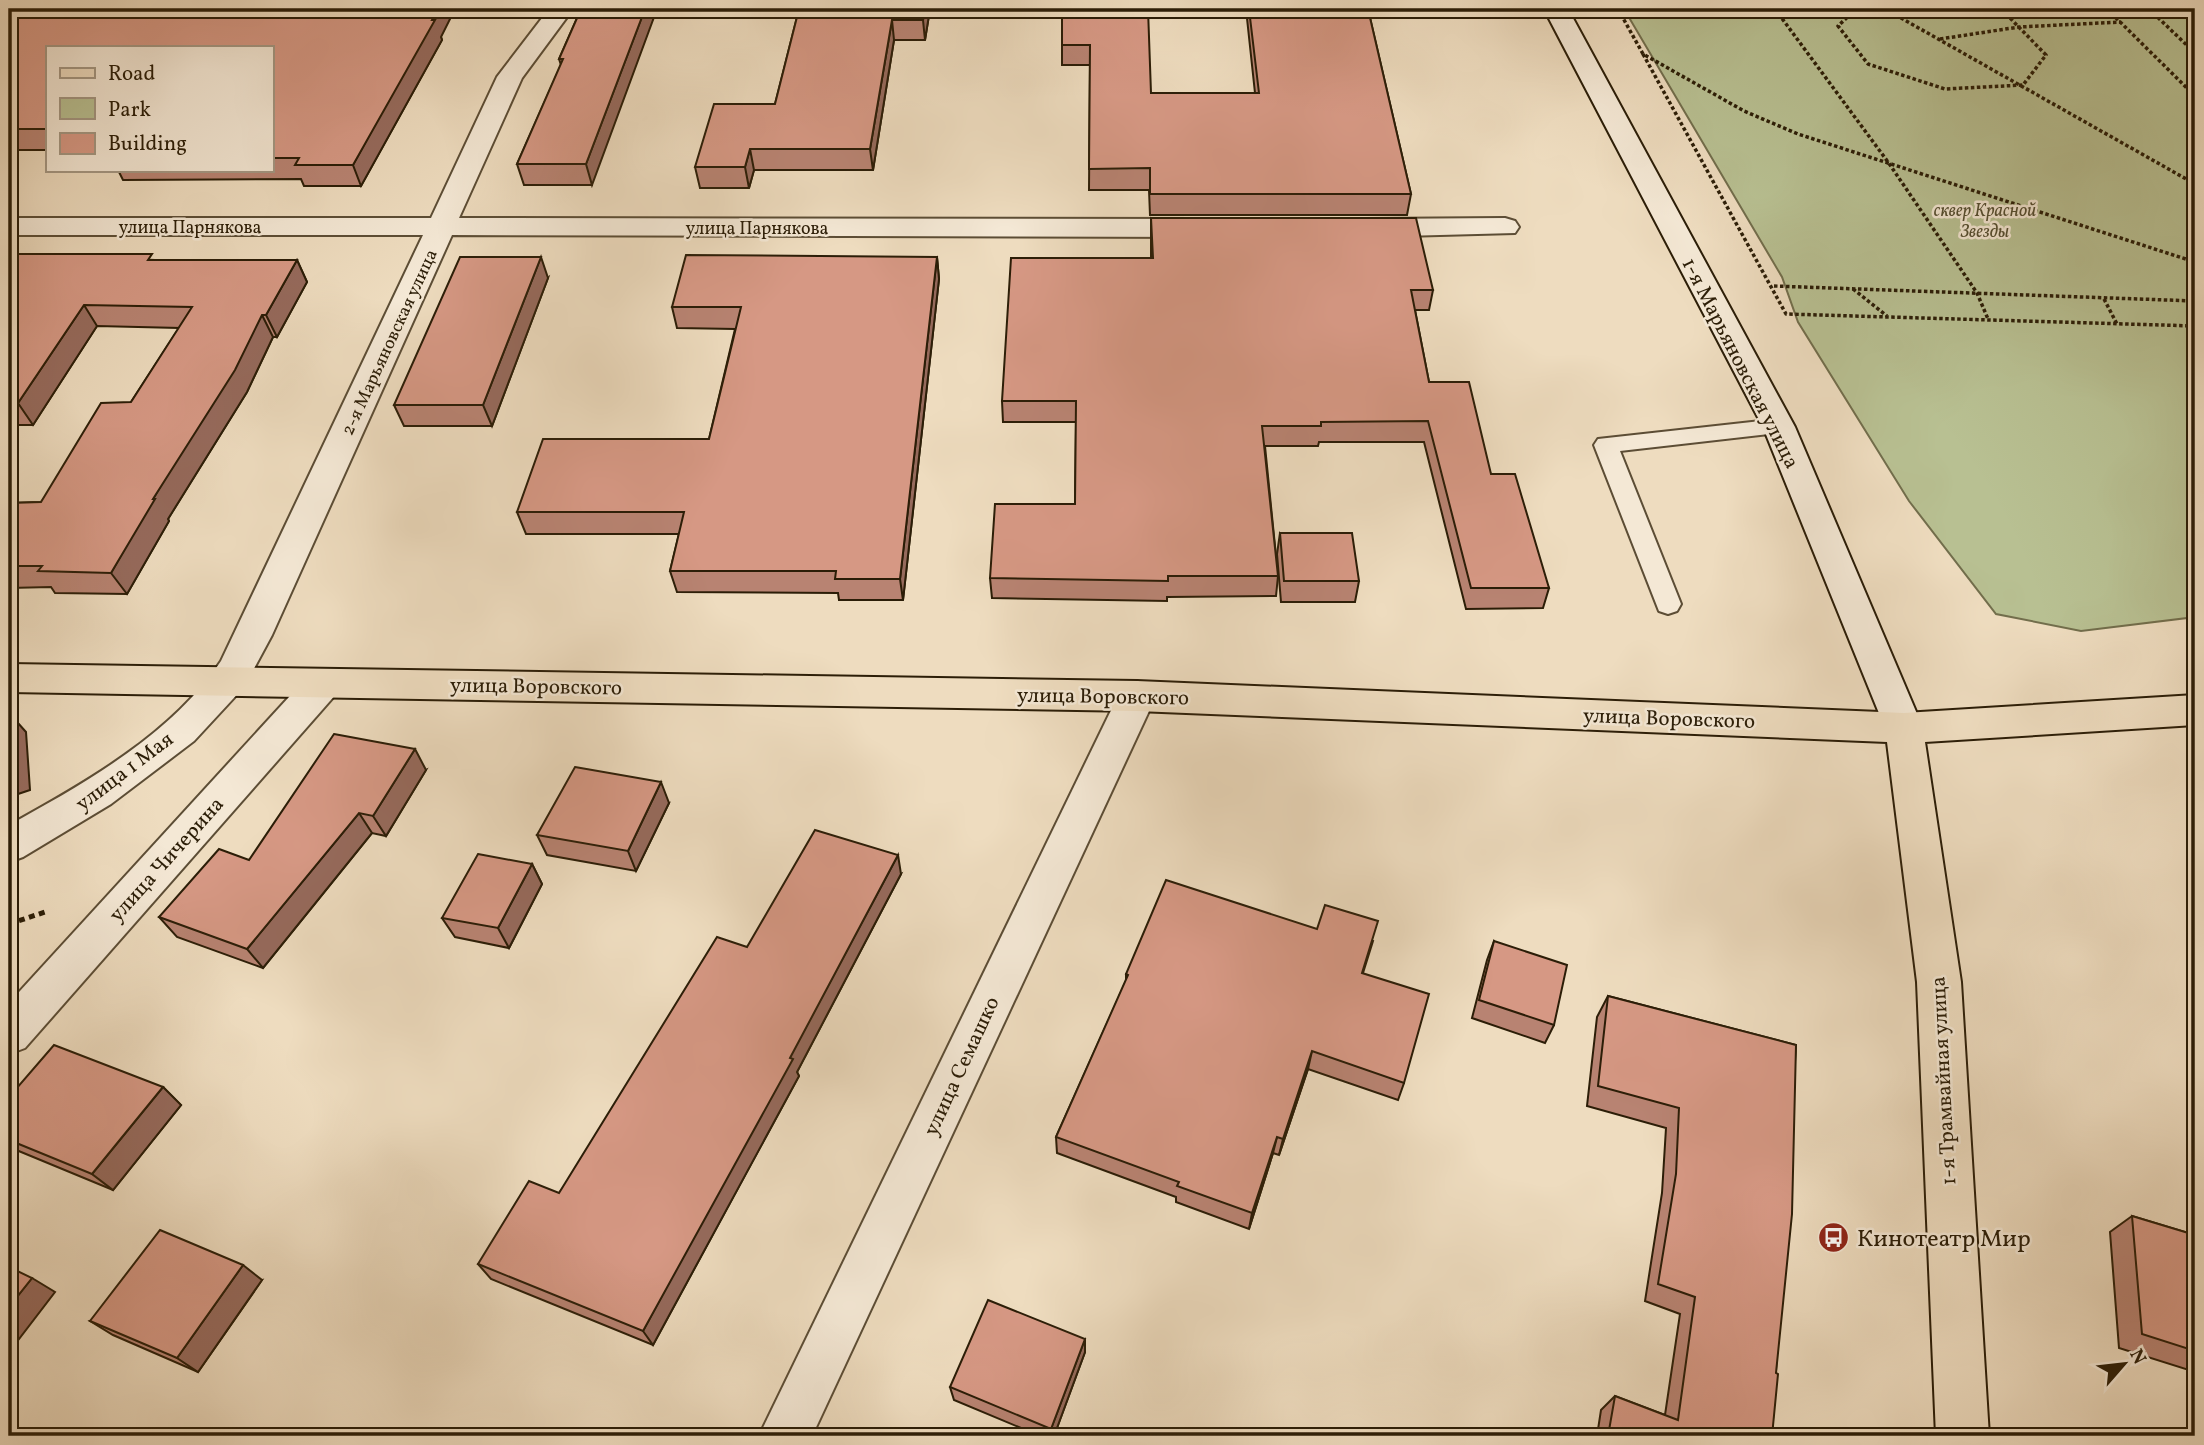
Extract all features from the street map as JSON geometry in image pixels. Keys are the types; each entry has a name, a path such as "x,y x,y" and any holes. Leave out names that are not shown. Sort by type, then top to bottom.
{"main road":[{"name":"улица Воровского","path":"9,678 1137,696 1903,728 2195,710"},
{"name":"1-я Трамвайная улица","path":"1903,728 1939,982 1962,1436"}],"street":[{"name":"2-я Марьяновская улица","path":"228,681 254,635 510,77 561,9"},
{"name":"1-я Марьяновская улица","path":"1556,9 1779,427 1903,728"},
{"name":"улица Парнякова","path":"9,226 1225,228"},
{"path":"1337,228 1505,228"},
{"name":"улица 1 Мая","path":"9,845 85,803 174,734 228,681"},
{"name":"улица Чичерина","path":"9,1034 324,683"},
{"name":"улица Семашко","path":"785,1436 1137,696"}],"lane":[{"path":"1668,604 1606,445 1779,427"}],"path":[{"path":"1618,9 1774,286 1786,314 2195,326"},
{"path":"1775,9 1888,162 1978,293 1988,320"},
{"path":"1856,9 1838,26 1868,64 1945,89 2023,85 2046,55 2010,18 1980,9"},
{"path":"1885,9 2195,184"},
{"path":"2107,9 2195,96"},
{"path":"2148,9 2195,53"},
{"path":"1940,39 2019,27 2120,22"},
{"path":"1643,54 1744,111 1798,134 2195,262"},
{"path":"1774,286 2195,301"},
{"path":"1852,288 1888,317"},
{"path":"2103,298 2118,324"}],"green space":[{"name":"сквер Красной Звезды","path":"1624,9 2195,9 2195,617 2081,631 1996,614 1909,501 1798,322 1782,277"}],"building":[{"path":"9,9 438,9 432,20 435,20 353,165 295,165 299,158 273,158 273,46 46,46 46,129 9,129"},
{"path":"581,9 645,9 586,164 517,164 563,59 559,59"},
{"path":"799,9 925,9 923,20 892,20 870,149 750,149 745,167 695,167 714,104 775,104"},
{"path":"1062,9 1148,9 1151,93 1259,93 1249,9 1368,9 1411,194 1150,194 1150,168 1089,169 1090,45 1062,45"},
{"path":"1151,218 1416,218 1433,290 1411,290 1429,382 1469,382 1491,474 1515,474 1549,588 1471,588 1428,421 1321,422 1321,426 1262,426 1278,576 1168,576 1168,581 990,578 995,504 1075,504 1076,401 1002,401 1011,258 1153,258"},
{"path":"9,254 152,254 148,260 297,260 266,315 262,315 235,370 153,499 111,573 38,571 42,566 9,566 9,503 41,502 101,403 131,402 192,307 84,305 18,403 9,403"},
{"path":"686,255 937,257 900,579 835,579 836,571 670,571 684,512 517,512 543,439 709,439 741,307 672,307"},
{"path":"460,257 541,257 483,405 394,405"},
{"path":"1280,533 1352,533 1359,581 1284,581"},
{"path":"9,730 11,770 9,770"},
{"path":"334,734 415,749 373,816 359,813 247,949 159,917 219,849 249,860"},
{"path":"575,767 661,782 628,851 537,835"},
{"path":"815,830 898,855 790,1058 793,1059 643,1331 478,1264 529,1181 559,1193 717,937 747,947"},
{"path":"478,854 532,864 498,928 442,918"},
{"path":"1166,880 1317,929 1325,905 1378,921 1362,973 1429,994 1404,1083 1312,1051 1283,1139 1277,1137 1252,1213 1177,1186 1179,1182 1056,1137 1128,975 1126,974"},
{"path":"1494,941 1567,965 1554,1025 1479,1000"},
{"path":"1608,996 1796,1045 1792,1214 1772,1436 1608,1436 1615,1396 1678,1420 1695,1297 1658,1284 1676,1174 1679,1108 1598,1086"},
{"path":"54,1045 163,1087 92,1174 9,1140 9,1097"},
{"path":"2132,1216 2195,1235 2195,1351 2142,1334"},
{"path":"160,1230 243,1265 177,1358 90,1321"},
{"path":"9,1267 32,1278 9,1307"},
{"path":"988,1300 1085,1339 1051,1429 950,1387"}],"place":[{"name":"Кинотеатр Мир","path":"1834,1238"}]}
